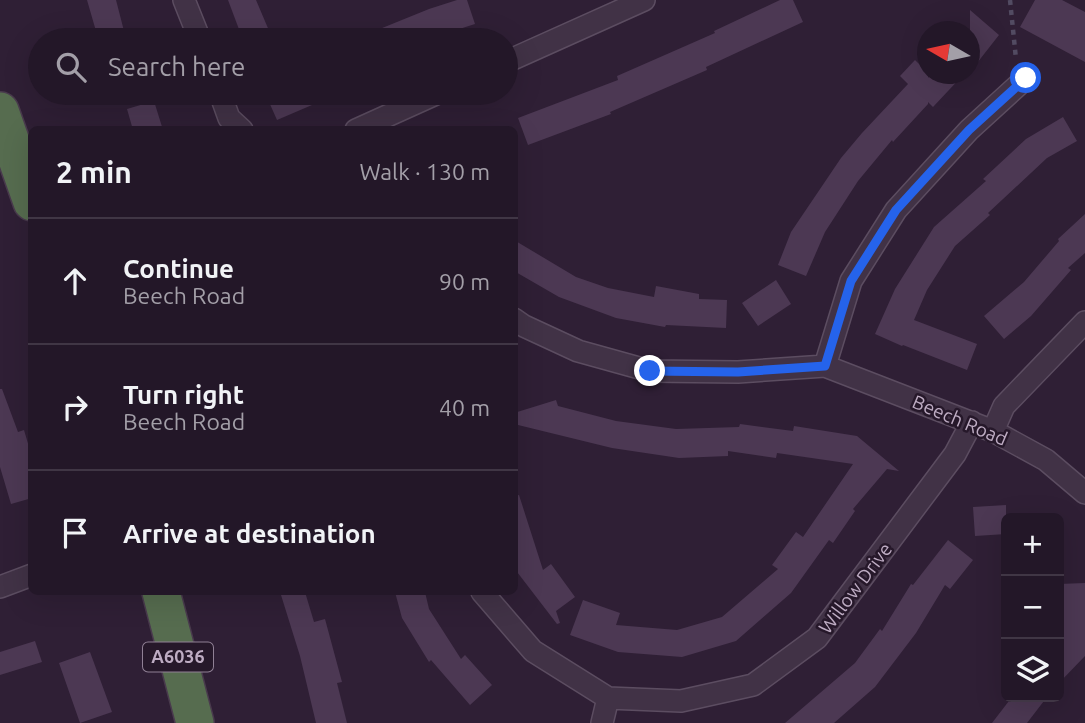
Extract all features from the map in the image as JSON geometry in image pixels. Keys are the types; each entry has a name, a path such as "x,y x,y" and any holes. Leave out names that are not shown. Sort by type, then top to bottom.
{"highway":[{"path":"0,111 28,191"},
{"name":"A6036","path":"162,595 195,723"}],"street":[{"path":"184,0 195,28"},
{"path":"518,56 619,5 644,0"},
{"path":"825,366 851,281 896,210 969,130 1026,78"},
{"path":"224,105 229,118 238,126"},
{"path":"365,126 411,105"},
{"path":"993,431 1004,406 1085,322"},
{"name":"Beech Road","path":"518,329 578,351 650,371 738,372 825,366 993,431 1046,460 1085,493"},
{"name":"Willow Drive","path":"485,595 533,651 608,698 681,701 753,685 817,638 956,454 972,422"},
{"path":"0,587 28,576"},
{"path":"602,723 608,698"}],"path":[{"path":"1010,0 1015,56 1026,78"}],"building":[{"path":"87,0 116,0 123,28 95,28"},
{"path":"228,0 256,0 268,28 238,28"},
{"path":"457,0 467,0 475,24 462,28 382,28"},
{"path":"780,0 793,0 803,22 706,67 707,70 610,112 611,114 528,145 518,118 618,80 617,76 715,33 714,31"},
{"path":"1035,0 1062,0 1085,12 1085,62 1020,27"},
{"path":"970,10 999,35 980,59 980,21 970,21"},
{"path":"915,60 917,84 955,84 933,107 928,102 858,181 825,232 806,276 778,265 791,232 841,158 908,84 900,76"},
{"path":"155,105 162,126 132,126 127,109"},
{"path":"270,105 312,105 277,120"},
{"path":"1063,117 1077,141 1047,158 955,246 927,290 914,320 977,344 967,370 875,334 895,289 934,227 986,181 983,179 1026,139"},
{"path":"1085,214 1085,253 1068,268 1071,270 1031,316 1004,339 984,316 1024,282 1058,239"},
{"path":"518,242 576,277 608,288 654,297 656,286 699,294 699,299 727,300 726,328 665,327 616,318 559,297 518,273"},
{"path":"776,280 791,304 758,326 742,303"},
{"path":"2,389 18,432 24,430 28,444 28,499 11,504 0,467"},
{"path":"556,400 558,406 616,421 676,429 739,427 740,424 793,431 794,426 857,436 899,471 887,469 853,509 855,511 833,543 829,540 791,593 736,641 682,657 618,652 570,635 583,600 620,613 616,625 677,630 722,617 778,569 772,565 796,532 803,537 853,464 777,453 776,458 728,451 728,456 679,458 612,448 518,425 518,412"},
{"path":"518,495 543,570 551,564 575,597 556,611 560,623 557,624 518,573"},
{"path":"1006,505 1006,513 1001,513 1001,534 975,536 973,507"},
{"path":"948,540 973,560 950,589 945,585 916,633 875,687 834,723 785,723 855,663 880,629 882,631 911,584 913,585"},
{"path":"1085,583 1085,656 1064,678 1064,639 1064,584"},
{"path":"281,595 306,595 314,622 325,619 342,682 337,683 347,723 316,723 300,656"},
{"path":"396,595 426,595 429,609 461,659 465,655 492,685 470,705 431,660 429,662 402,618"},
{"path":"35,641 42,662 0,675 0,652"},
{"path":"90,652 112,712 80,723 59,663"},
{"path":"1008,702 1043,702 1027,723 992,723"}],"route":[{"path":"650,371 738,372 825,366 851,281 896,210 969,130 1026,78"}]}
